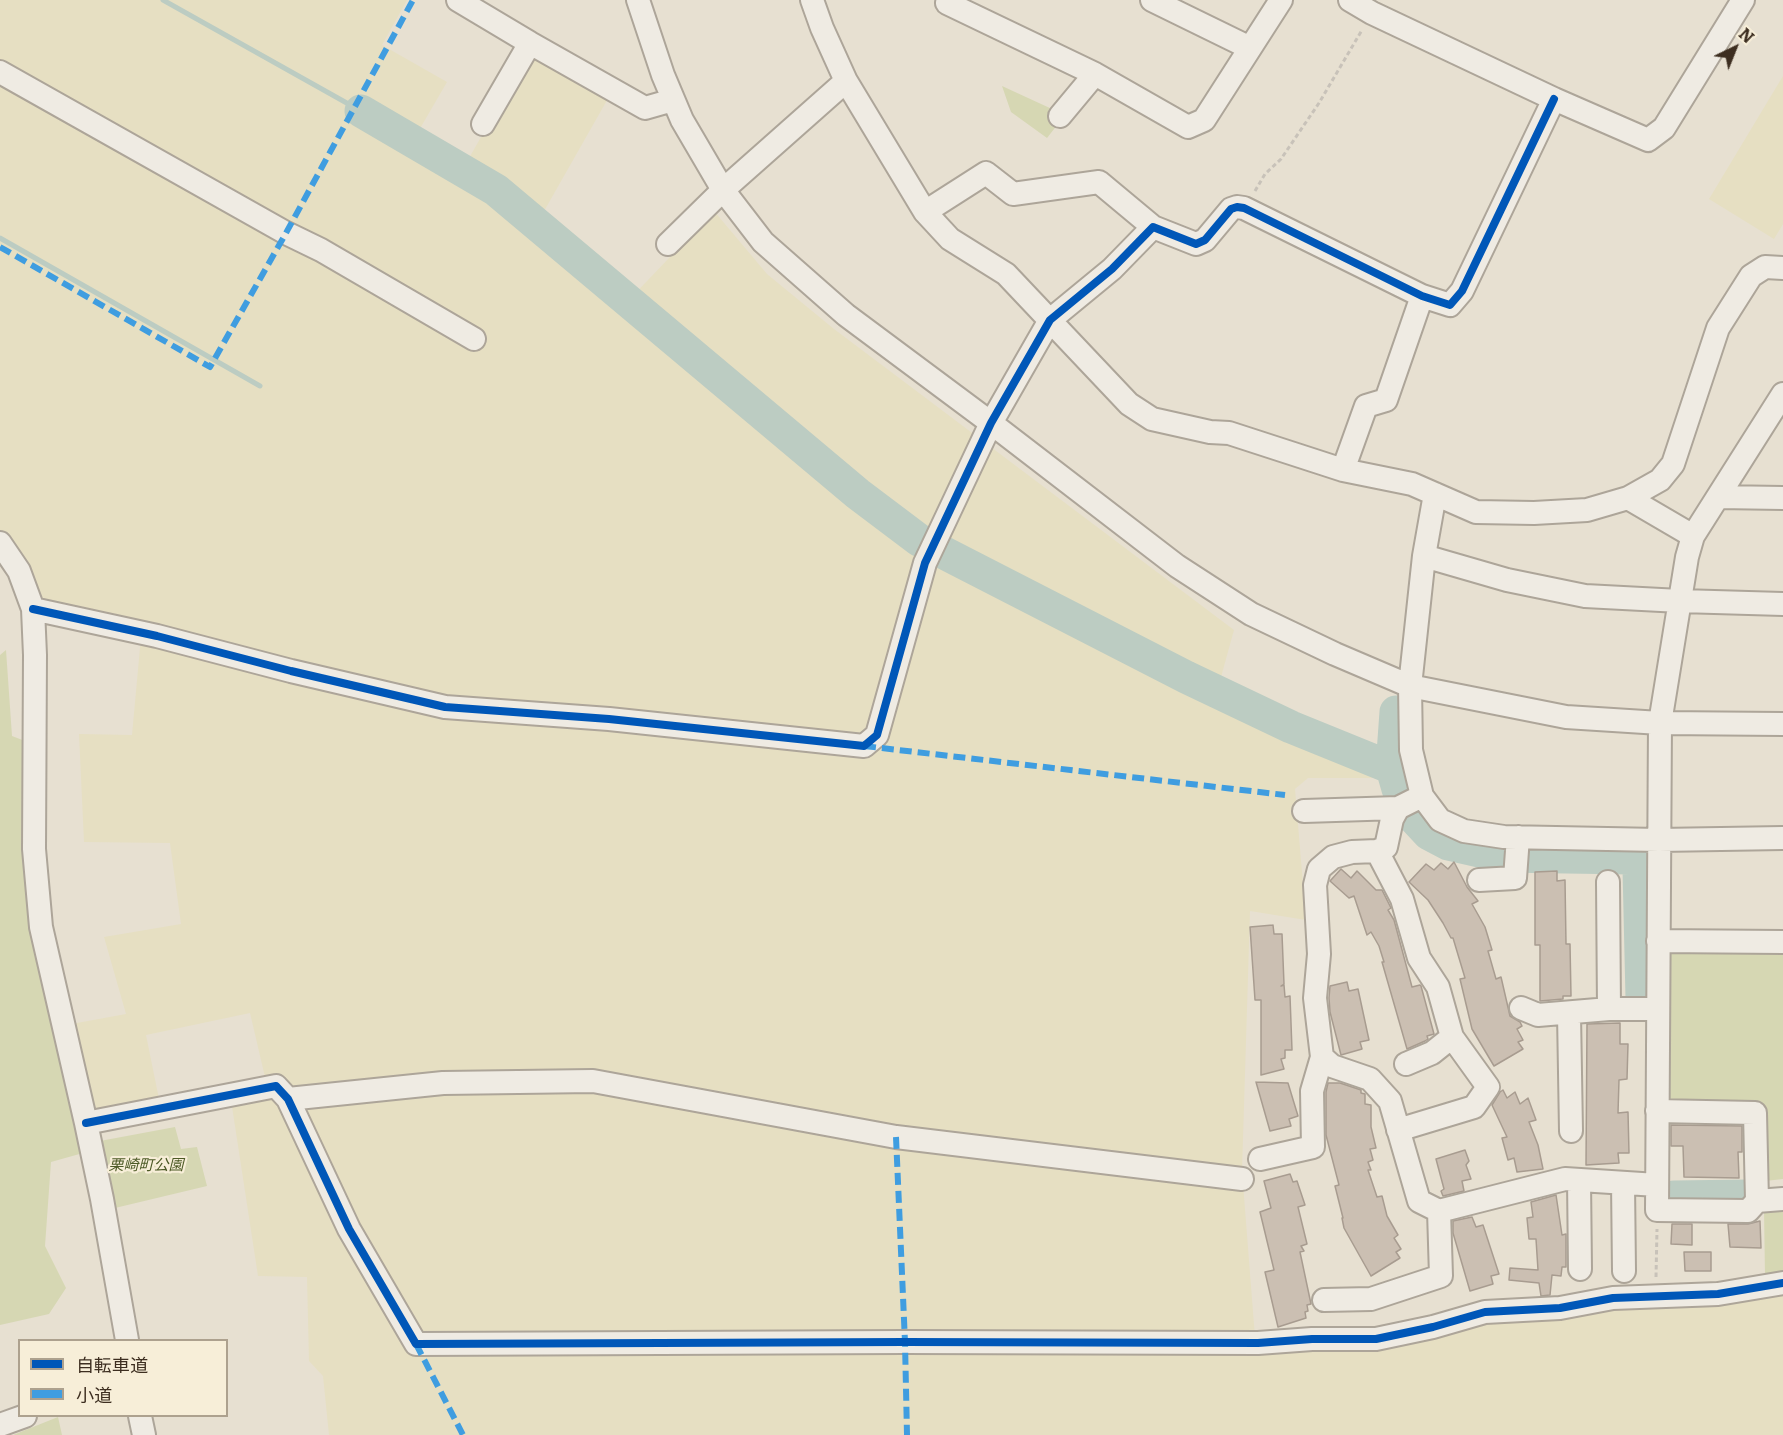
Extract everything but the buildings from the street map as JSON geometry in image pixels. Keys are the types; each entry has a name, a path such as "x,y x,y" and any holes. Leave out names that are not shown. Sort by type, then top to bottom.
{"street":[{"path":"638,0 682,120 723,190 763,242 846,315 1177,566 1251,614 1410,686 1566,717 1660,723 1783,724"},
{"path":"812,0 846,81 925,212 950,239 1006,274 1129,404 1152,419 1210,432 1229,433 1343,470 1412,484 1476,512 1534,513 1587,510 1628,498 1660,480 1673,464 1718,328 1751,276 1765,267 1783,268"},
{"path":"948,0 947,3 1095,74 1188,127 1204,120 1281,0"},
{"path":"1152,0 1250,48"},
{"path":"1350,0 1554,99 1648,140 1664,128 1743,0"},
{"path":"470,3 530,44 645,108 673,100"},
{"path":"483,124 530,44"},
{"path":"0,72 286,233 321,250 474,339"},
{"path":"1060,116 1095,74"},
{"path":"668,244 723,190 846,81"},
{"path":"925,212 986,172 1013,194 1099,182 1154,227 1196,244 1205,240 1231,209 1244,208 1422,296 1450,305 1462,291 1554,99"},
{"path":"33,609 157,636 291,671 445,707 609,719 864,746 877,735 925,563 991,423 1050,320 1112,269 1154,227"},
{"path":"1343,470 1366,406 1386,400 1422,296"},
{"path":"1783,394 1694,536 1687,557 1660,723 1657,1210 1748,1211 1757,1201 1783,1198"},
{"path":"1260,1160 1313,1147 1312,1091 1322,1057 1315,998 1319,954 1315,885 1319,869 1333,857 1352,852 1377,851 1386,847 1392,819 1410,802 1410,686 1424,556 1435,494"},
{"path":"1718,497 1783,498"},
{"path":"1628,498 1694,536"},
{"path":"0,543 19,571 33,609 35,655 34,849 41,927 102,1199 127,1339"},
{"path":"1424,556 1507,580 1585,596 1783,604"},
{"path":"1304,811 1410,802 1464,831 1504,837 1517,848 1659,840 1783,838"},
{"path":"1479,880 1515,878 1517,848"},
{"path":"1377,851 1402,900 1419,958 1438,987 1452,1037 1488,1087 1474,1107 1398,1130"},
{"path":"1608,882 1609,1009"},
{"path":"1658,941 1783,942"},
{"path":"1521,1008 1538,1015 1609,1009 1658,1009"},
{"path":"1569,1014 1571,1131"},
{"path":"1406,1064 1432,1053 1452,1037"},
{"path":"1322,1057 1332,1066 1370,1079 1390,1101 1419,1201 1439,1211 1565,1179 1657,1185"},
{"path":"288,1099 443,1083 593,1081 896,1137 1242,1179"},
{"path":"86,1123 276,1086 288,1099 349,1229 416,1344 1258,1343 1312,1339 1376,1339 1433,1327 1485,1312 1560,1308 1613,1298 1718,1294 1783,1283"},
{"path":"1658,1111 1755,1113 1757,1201"},
{"path":"1580,1180 1580,1269"},
{"path":"1623,1183 1624,1271"},
{"path":"1324,1300 1371,1299 1441,1276 1439,1211"},
{"path":"0,1425 22,1417"},
{"path":"140,1417 144,1435"}],"path":[{"path":"1244,208 1265,174 1281,159 1319,103 1372,12"},
{"path":"1655,1296 1657,1210"}],"shaded area":[{"path":"0,0 407,0 382,45 447,82 411,144 460,174 531,49 610,95 535,227 626,303 714,211 767,274 834,329 1234,630 1216,695 1380,769 1379,778 1308,778 1295,789 1306,920 1250,911 1242,1171 1256,1350 1478,1319 1783,1291 1783,1435 329,1435 323,1376 309,1361 307,1277 258,1276 231,1100 265,1077 250,1013 146,1035 160,1104 89,1118 66,1025 126,1014 104,937 181,924 170,843 84,842 79,734 132,735 142,626 37,603 0,539"},
{"path":"1783,76 1783,224 1774,239 1709,199"}],"green space":[{"path":"1002,86 1065,115 1047,138 1011,112"},
{"path":"6,650 12,736 25,741 83,1153 51,1162 45,1246 66,1288 49,1314 0,1325 0,655"},
{"path":"1658,941 1783,942 1783,1179 1756,1182 1755,1113 1657,1111"},
{"name":"栗崎町公園","path":"175,1127 181,1149 197,1147 207,1186 115,1208 100,1141"},
{"path":"1783,1208 1783,1274 1765,1276 1764,1209"},
{"path":"58,1417 62,1435 13,1435"}],"waterway":[{"path":"163,0 361,111"},
{"path":"361,111 496,190 858,494 919,540 1186,677 1291,727 1392,768 1398,789 1415,819 1429,834 1448,844 1501,856 1631,858 1639,869 1642,998"},
{"path":"0,238 260,386"},
{"path":"1392,768 1396,712"},
{"path":"1674,1197 1748,1196"}],"marked path":[{"path":"0,247 210,367 413,0"},
{"path":"864,746 1285,795"},
{"path":"896,1137 907,1435"},
{"path":"416,1344 463,1435"}],"cycle path":[{"path":"33,609 157,636 291,671 445,707 609,719 864,746 877,735 925,563 991,423 1050,320 1112,269 1153,227 1196,244 1205,240 1231,209 1237,207 1244,208 1422,296 1450,305 1462,291 1554,99"},
{"path":"86,1123 276,1086 288,1099 349,1229 416,1344 1258,1343 1312,1339 1376,1339 1433,1327 1485,1312 1560,1308 1613,1298 1718,1294 1783,1283"}]}
